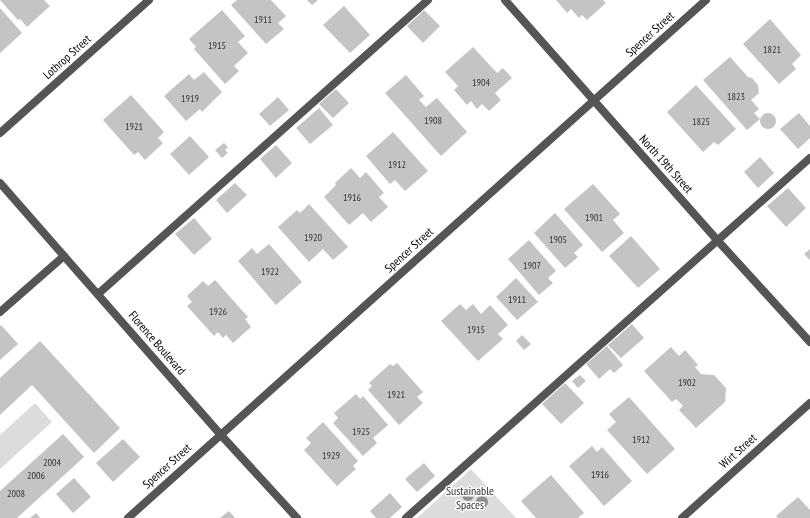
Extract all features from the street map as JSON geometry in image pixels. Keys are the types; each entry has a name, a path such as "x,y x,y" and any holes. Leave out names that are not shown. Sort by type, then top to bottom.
{"street":[{"name":"Lothrop Street","path":"0,133 149,0"},
{"path":"98,294 428,0"},
{"name":"North 19th Street","path":"504,0 718,241 810,342"},
{"name":"Spencer Street","path":"128,518 706,0"},
{"path":"406,518 810,158"},
{"name":"Florence Boulevard","path":"0,183 220,434 297,518"},
{"path":"0,312 64,256"},
{"name":"Wirt Street","path":"682,518 810,403"}],"green space":[{"path":"35,403 52,422 0,469 0,435"},
{"name":"Sustainable Spaces","path":"471,469 516,518 417,518"}],"building":[{"path":"0,0 44,0 50,6 27,27 20,19 18,20"},
{"path":"237,0 271,0 286,16 278,23 284,29 266,44 231,5"},
{"path":"307,0 318,0 312,5"},
{"path":"556,0 603,0 606,3 587,20 582,15 579,18 571,9 567,13"},
{"path":"344,6 370,35 350,53 323,25"},
{"path":"0,8 22,33 0,53"},
{"path":"222,10 245,36 238,42 248,53 234,66 239,71 225,84 194,49 196,47 189,39"},
{"path":"424,10 440,26 423,43 407,26"},
{"path":"770,19 801,55 792,64 796,69 779,84 743,44"},
{"path":"473,47 497,73 503,68 512,78 495,93 501,100 489,111 482,104 477,109 471,101 467,105 454,90 458,86 445,72"},
{"path":"730,57 748,77 752,78 758,85 759,93 751,100 759,109 754,113 760,119 747,130 703,80"},
{"path":"204,72 222,92 202,112 200,109 186,121 164,96 189,74 194,80"},
{"path":"406,75 424,96 419,100 426,107 437,98 467,132 441,156 385,93"},
{"path":"696,85 736,129 718,145 714,142 703,152 667,112"},
{"path":"336,89 349,103 333,118 319,104"},
{"path":"131,95 164,132 158,138 163,143 145,160 138,152 134,155 103,120"},
{"path":"278,97 289,110 270,126 259,114"},
{"path":"319,108 333,125 310,144 296,128"},
{"path":"768,113 775,118 776,121 771,128 768,129 761,124 760,121 765,114"},
{"path":"799,113 810,126 810,138 798,149 780,129"},
{"path":"393,132 428,171 405,191 395,180 390,184 366,156"},
{"path":"190,136 209,157 189,175 170,154"},
{"path":"224,143 228,147 225,150 228,153 222,158 215,150"},
{"path":"276,145 292,163 276,178 260,159"},
{"path":"760,157 774,173 758,188 744,172"},
{"path":"351,168 360,178 366,172 384,193 379,197 388,207 371,222 363,213 349,225 324,197 336,185 335,183"},
{"path":"235,183 247,195 227,213 216,200"},
{"path":"593,184 620,214 613,220 624,233 602,252 564,209"},
{"path":"788,188 806,208 786,227 767,206"},
{"path":"309,204 348,247 333,260 323,249 309,262 278,227 297,210 300,213"},
{"path":"555,213 583,245 574,253 578,257 565,268 534,233"},
{"path":"194,218 212,239 194,255 175,234"},
{"path":"631,236 660,269 638,288 609,256"},
{"path":"529,240 556,271 548,278 553,283 539,295 508,259"},
{"path":"269,244 302,282 276,305 238,261 252,248 257,254"},
{"path":"810,249 810,260 804,254"},
{"path":"516,278 538,302 517,320 496,297"},
{"path":"215,280 248,317 245,319 251,327 233,343 226,335 223,338 218,332 214,336 187,306 192,302 187,296 203,281 208,286"},
{"path":"460,304 466,310 473,304 481,314 490,305 508,325 498,334 503,339 478,361 441,321"},
{"path":"632,324 644,338 621,358 608,345"},
{"path":"1,325 18,344 0,360 0,326"},
{"path":"522,335 531,344 524,350 516,341"},
{"path":"40,341 120,428 94,453 32,385 0,415 0,378"},
{"path":"607,346 623,365 614,373 610,369 599,379 586,364"},
{"path":"671,347 679,356 685,350 698,365 695,367 701,374 714,375 726,388 725,402 696,428 679,410 683,406 676,399 672,402 644,371"},
{"path":"397,363 423,392 417,397 423,403 399,425 368,390 372,386 369,383 390,364 393,366"},
{"path":"580,375 586,381 578,388 572,381"},
{"path":"565,383 584,403 561,424 542,404"},
{"path":"356,394 360,399 363,396 388,425 373,438 377,443 363,456 333,423 338,418 334,413"},
{"path":"629,397 675,449 647,474 607,430 616,422 609,414"},
{"path":"323,422 358,461 353,466 356,469 337,486 304,450 311,443 306,438"},
{"path":"63,434 84,457 17,518 0,518 0,491"},
{"path":"123,439 140,457 113,482 96,463"},
{"path":"592,446 597,452 602,447 632,481 604,506 569,466"},
{"path":"424,463 435,476 417,492 405,479"},
{"path":"551,475 584,513 578,518 536,518 521,501"},
{"path":"74,478 91,497 73,513 56,494"},
{"path":"390,493 402,507 390,518 376,518 370,511"},
{"path":"798,497 810,510 810,518 778,518 776,516"},
{"path":"229,511 235,518 220,518"},
{"path":"36,513 40,518 30,518"}]}
